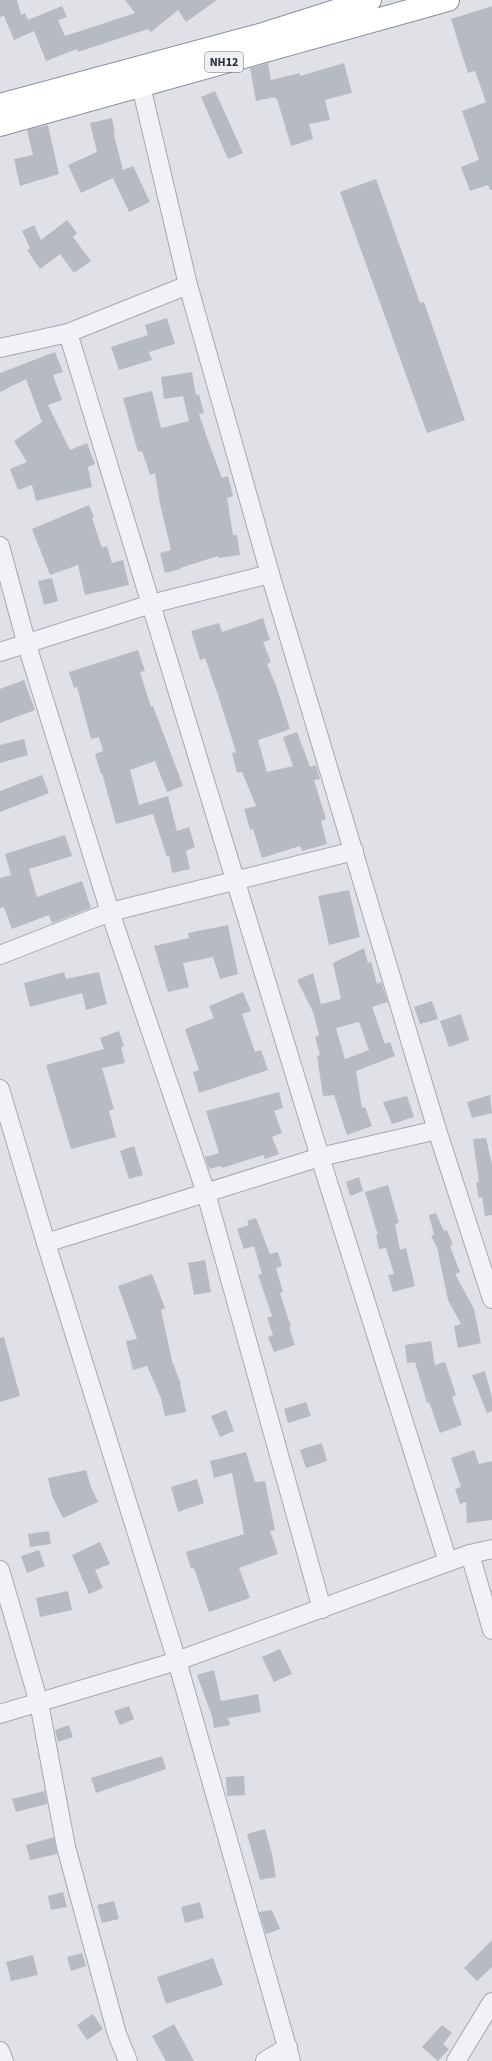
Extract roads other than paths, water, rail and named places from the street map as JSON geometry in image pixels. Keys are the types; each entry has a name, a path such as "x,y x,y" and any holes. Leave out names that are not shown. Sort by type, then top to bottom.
{"highway":[{"name":"NH12","path":"0,125 371,23 448,0"},
{"name":"NH12","path":"0,105 263,34 365,1"}],"street":[{"path":"365,1 371,23"},
{"path":"141,86 188,285 270,574 437,1130 492,1299"},
{"path":"0,348 68,333 188,285"},
{"path":"68,333 320,1157 448,1562"},
{"path":"0,546 27,645 110,912 206,1193 322,1609"},
{"path":"0,652 27,645 151,604 270,574"},
{"path":"0,955 110,912 354,851"},
{"path":"0,1089 46,1243 177,1661 289,2054 265,2061"},
{"path":"46,1243 320,1157 437,1130"},
{"path":"0,1714 177,1661 470,1554 492,1549"},
{"path":"470,1554 492,1630"},
{"path":"0,1570 9,1605 39,1703 66,1847 117,2034 128,2061"},
{"path":"456,2061 492,2002"},
{"path":"0,2051 4,2061"}]}
